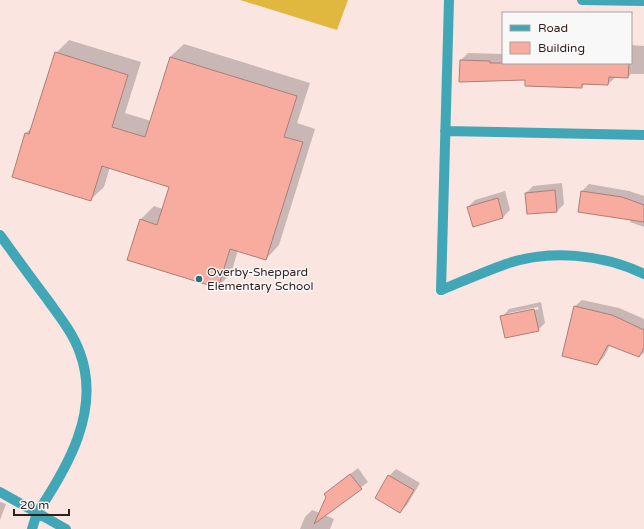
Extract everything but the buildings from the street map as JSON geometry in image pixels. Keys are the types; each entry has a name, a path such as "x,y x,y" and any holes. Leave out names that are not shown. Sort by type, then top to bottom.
{"street":[{"path":"449,0 441,290 508,263 533,258 570,254 606,261 644,274"},
{"path":"582,0 644,1"},
{"path":"445,131 644,135"},
{"path":"0,236 68,329 80,352 86,373 86,407 81,428 70,460 37,513 32,529"},
{"path":"0,492 66,529"}],"shaded area":[{"path":"240,0 348,0 337,30"}],"place":[{"name":"Overby-Sheppard Elementary School","path":"199,279"}]}
